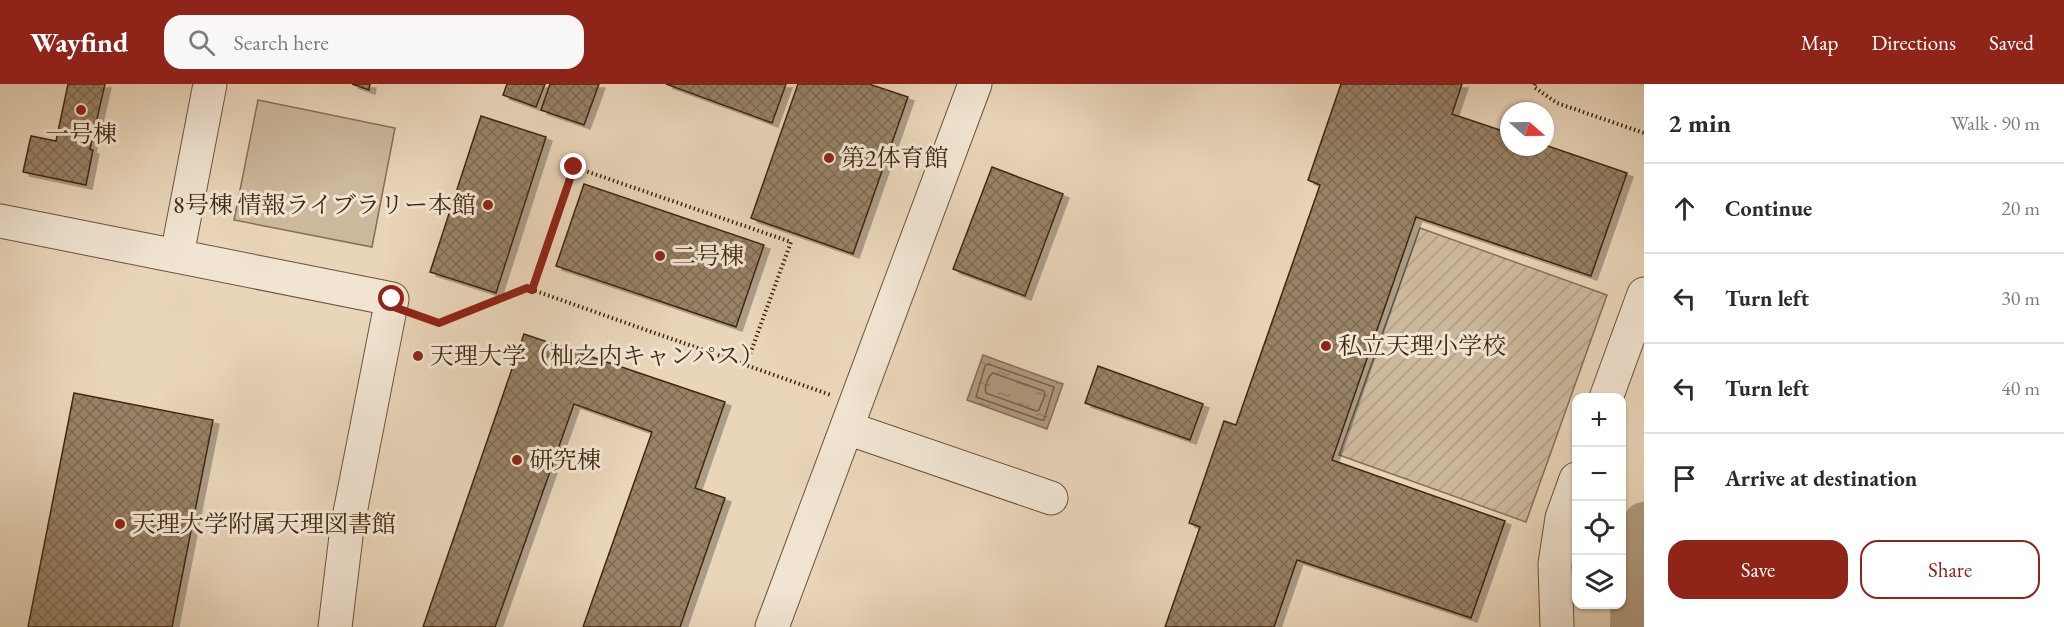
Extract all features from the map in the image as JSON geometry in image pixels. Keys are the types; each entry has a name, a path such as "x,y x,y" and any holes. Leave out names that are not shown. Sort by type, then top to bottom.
{"street":[{"path":"177,255 210,84"},
{"path":"772,627 975,84"},
{"path":"0,221 392,299 348,528 335,627"},
{"path":"1608,393 1644,294"},
{"path":"847,428 1051,498"},
{"path":"1557,627 1555,564 1562,518 1572,490"}],"path":[{"path":"1535,84 1534,87 1557,103 1644,133"},
{"path":"532,290 574,167 791,242 746,365"},
{"path":"391,306 439,323 527,288 837,397"}],"shaded area":[{"path":"258,100 395,128 372,247 234,220"},
{"path":"1420,228 1607,295 1526,522 1339,455"}],"water":[{"path":"983,355 1063,384 1047,429 967,400"}],"building":[{"name":"一号棟","path":"68,84 105,84 90,149 93,150 86,185 23,172 31,136 56,141"},
{"path":"352,84 370,84 369,90"},
{"path":"507,84 545,84 536,107 503,95"},
{"path":"550,84 599,84 584,125 541,110"},
{"path":"666,84 786,84 772,123"},
{"name":"第2体育館","path":"798,84 869,84 908,97 853,254 751,218"},
{"path":"1341,84 1462,84 1452,114 1500,130 1500,156 1554,156 1554,148 1627,173 1591,276 1416,217 1332,460 1505,521 1471,618 1297,560 1274,627 1165,627 1200,527 1189,523 1224,421 1236,425 1320,185 1308,180"},
{"name":"8号棟 情報ライブラリー本館","path":"481,116 546,137 496,293 430,272"},
{"path":"992,167 1063,194 1025,296 953,269"},
{"name":"二号棟","path":"584,184 764,245 736,327 556,266"},
{"name":"研究棟","path":"524,334 725,402 695,488 725,498 680,627 583,627 652,432 574,404 495,627 423,627"},
{"path":"1098,366 1203,404 1190,440 1085,403"},
{"name":"天理大学附属天理図書館","path":"74,393 213,420 172,627 28,627"}],"waterway":[{"path":"1631,627 1632,578 1644,523"}],"place":[{"name":"一号棟","path":"81,110"},
{"name":"第2体育館","path":"829,158"},
{"name":"8号棟 情報ライブラリー本館","path":"488,205"},
{"name":"二号棟","path":"660,256"},
{"name":"私立天理小学校","path":"1326,346"},
{"name":"天理大学（杣之内キャンパス）","path":"418,356"},
{"name":"研究棟","path":"517,460"},
{"name":"天理大学附属天理図書館","path":"120,524"}],"route":[{"path":"392,299 391,306 439,323 527,288 532,290 574,167"}]}
